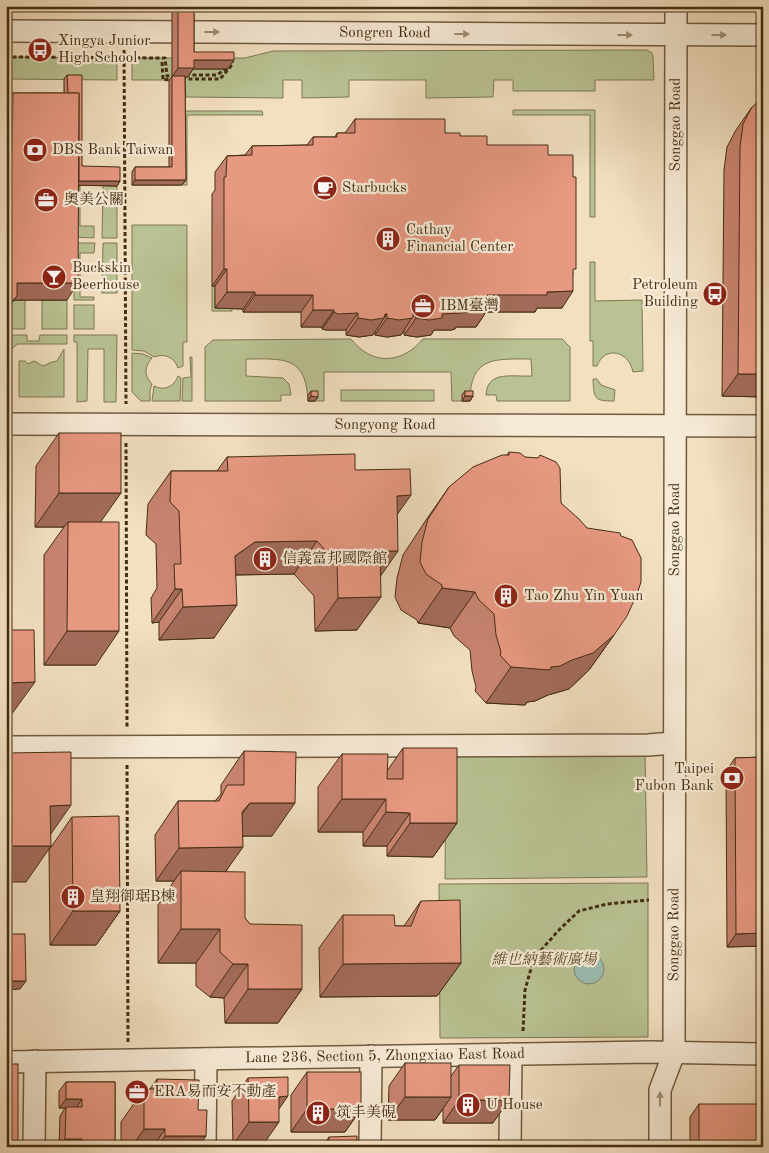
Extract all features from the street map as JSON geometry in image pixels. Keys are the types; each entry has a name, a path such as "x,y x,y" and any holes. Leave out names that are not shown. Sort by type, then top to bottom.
{"street":[{"name":"Songgao Road","path":"674,1053 676,6"},
{"name":"Songren Road","path":"6,31 763,35"},
{"name":"Songyong Road","path":"6,424 763,426"},
{"path":"6,747 639,745 674,743"},
{"path":"660,1147 660,1090 674,1053"},
{"path":"510,1147 511,1054"},
{"name":"Lane 236, Section 5, Zhongxiao East Road","path":"6,1062 511,1054 763,1054"},
{"path":"370,1147 371,1056"},
{"path":"205,1147 206,1059"},
{"path":"34,1147 35,1061"}],"path":[{"path":"162,62 163,80 220,79 232,65 232,56"},
{"path":"6,57 164,58 166,76 217,75 232,65"},
{"path":"124,58 128,1060"},
{"path":"223,65 232,65"},
{"path":"125,174 134,174"},
{"path":"523,1031 525,990 534,958 559,930 579,912 607,904 649,900"}],"green space":[{"path":"647,50 652,53 653,57 654,80 595,80 595,91 513,91 513,80 494,80 493,97 426,98 426,80 349,80 349,97 302,98 302,80 283,80 283,98 186,97 185,80 132,80 132,58 245,58 273,51"},
{"path":"6,57 117,58 117,80 6,79"},
{"path":"513,110 595,110 595,217 590,217 590,115 513,115"},
{"path":"182,111 262,111 263,115 187,115 187,185 182,185"},
{"path":"74,185 80,185 80,226 94,226 94,238 74,237"},
{"path":"103,185 117,186 117,238 102,238"},
{"path":"132,225 187,225 187,342 183,342 183,366 178,368 169,357 162,355 154,357 144,351 132,350"},
{"path":"74,243 95,243 94,253 80,253 80,297 94,297 94,300 74,300"},
{"path":"103,243 117,243 117,293 102,293"},
{"path":"590,262 595,262 595,301 642,300 643,371 633,372 627,359 616,353 605,355 597,366 593,366 593,341 590,341"},
{"path":"212,286 215,286 215,308 232,308 232,311 212,311"},
{"path":"6,300 25,300 25,329 9,329 6,331"},
{"path":"42,300 67,300 67,329 42,329"},
{"path":"74,305 94,305 94,329 74,329"},
{"path":"11,335 27,335 27,341 39,341 40,335 67,335 67,344 17,344 6,355 6,339"},
{"path":"74,335 117,335 116,402 104,402 104,349 88,349 87,401 77,402 77,342 74,342"},
{"path":"351,339 368,354 387,358 397,357 406,353 423,339 562,339 570,347 570,401 497,401 496,395 486,395 487,387 496,378 532,376 531,359 506,359 487,363 474,375 470,401 452,401 451,372 324,372 324,401 308,401 303,375 297,367 281,360 246,359 246,376 283,378 289,384 291,395 281,395 281,401 205,401 205,347 213,340"},
{"path":"64,349 64,397 19,397 19,361 25,361 28,364 34,361 43,366 57,361"},
{"path":"132,353 143,354 152,358 146,371 152,384 150,401 141,401 132,392"},
{"path":"190,357 192,357 192,401 182,401 183,378 191,377"},
{"path":"178,376 181,378 180,401 152,401 154,386 168,387 174,383"},
{"path":"593,379 597,379 601,385 615,390 614,401 596,398"},
{"path":"341,390 434,390 434,401 341,401"},
{"path":"645,752 647,877 445,879 446,754"},
{"name":"維也納藝術廣場","path":"648,883 648,1037 440,1038 439,884"}],"water":[{"path":"589,954 600,958 604,969 600,980 589,984 578,980 574,969 578,958"}],"building":[{"path":"178,6 194,6 194,52 234,52 234,60 194,60 194,68 178,68"},
{"path":"67,75 82,75 82,166 120,167 120,181 79,181 79,93 68,93"},
{"path":"172,76 185,76 186,180 135,180 135,167 172,167"},
{"path":"13,93 79,93 78,283 17,283 17,296 13,300 6,300 6,152 12,152"},
{"path":"763,98 763,374 738,374 740,147 743,124 752,107"},
{"name":"Cathay Financial Center","path":"355,119 445,119 445,133 460,133 460,136 487,136 487,145 548,145 548,155 573,155 573,177 576,177 576,269 573,269 573,291 547,292 547,295 487,295 488,310 467,310 467,312 462,313 442,314 442,318 429,320 416,318 415,313 413,313 413,318 399,320 387,318 387,314 385,314 384,318 371,320 358,318 358,313 338,314 334,310 313,310 313,295 255,295 255,292 227,292 227,269 224,269 224,177 226,177 227,156 252,155 252,146 313,145 313,137 337,137 337,133 355,133"},
{"path":"311,391 318,391 318,397 311,396"},
{"path":"465,391 473,391 473,396 465,396"},
{"path":"59,433 121,433 121,493 59,493"},
{"name":"Tao Zhu Yin Yuan","path":"509,452 520,453 525,457 538,458 540,455 556,462 560,468 561,503 587,528 620,533 621,536 632,540 641,558 641,582 637,594 627,616 614,635 593,653 560,666 551,667 550,670 511,667 500,655 494,614 479,600 475,592 442,588 442,585 426,574 420,562 422,542 428,519 449,487 473,467 502,455 509,455"},
{"path":"355,454 355,470 410,469 411,495 397,496 398,551 380,551 381,597 338,598 337,563 317,541 255,542 235,556 237,605 183,607 182,589 175,589 174,564 181,564 179,511 170,502 171,471 228,471 227,457"},
{"path":"68,522 119,522 119,631 67,631"},
{"path":"6,630 34,630 35,682 6,683"},
{"path":"403,748 457,748 457,823 410,823 410,813 386,812 386,799 342,799 342,754 388,754 387,779 403,779"},
{"path":"244,751 296,752 295,803 250,803 242,812 243,847 179,848 178,801 219,801 227,785 244,785"},
{"path":"71,752 71,805 50,806 51,846 6,846 6,753"},
{"path":"763,757 763,933 736,934 735,758"},
{"path":"119,816 120,911 73,911 72,817"},
{"path":"181,871 245,872 245,918 250,924 302,925 302,989 248,989 248,964 233,964 220,952 220,929 181,929"},
{"path":"460,900 461,963 343,964 343,915 394,915 395,926 411,926 421,901"},
{"path":"6,934 25,934 26,981 6,981"},
{"path":"405,1063 451,1063 451,1097 405,1097"},
{"path":"6,1064 18,1064 18,1147 6,1147"},
{"path":"459,1065 510,1065 509,1100 459,1100"},
{"path":"307,1072 361,1072 361,1109 307,1109"},
{"path":"288,1077 288,1096 279,1097 279,1122 249,1122 248,1078"},
{"path":"157,1079 199,1080 198,1110 207,1110 206,1136 165,1136 165,1129 144,1129 144,1089 157,1089"},
{"path":"66,1082 115,1082 115,1147 82,1147 82,1139 65,1139 66,1107 82,1107 82,1099 66,1099"},
{"path":"699,1104 763,1104 763,1147 699,1147"},
{"path":"357,1136 357,1147 329,1147 329,1137"},
{"path":"438,1142 469,1142 469,1147 438,1147"}],"place":[{"name":"Xingya Junior High School","path":"40,50"},
{"name":"DBS Bank Taiwan","path":"35,150"},
{"name":"Starbucks","path":"325,188"},
{"name":"奧美公關","path":"46,200"},
{"name":"Cathay Financial Center","path":"388,239"},
{"name":"Buckskin Beerhouse","path":"54,277"},
{"name":"Petroleum Building","path":"715,294"},
{"name":"IBM臺灣","path":"423,306"},
{"name":"信義富邦國際館","path":"265,559"},
{"name":"Tao Zhu Yin Yuan","path":"506,596"},
{"name":"Taipei Fubon Bank","path":"732,778"},
{"name":"皇翔御琚B棟","path":"73,897"},
{"name":"ERA易而安不動產","path":"137,1092"},
{"name":"U House","path":"468,1105"},
{"name":"筑丰美硯","path":"318,1113"}]}
